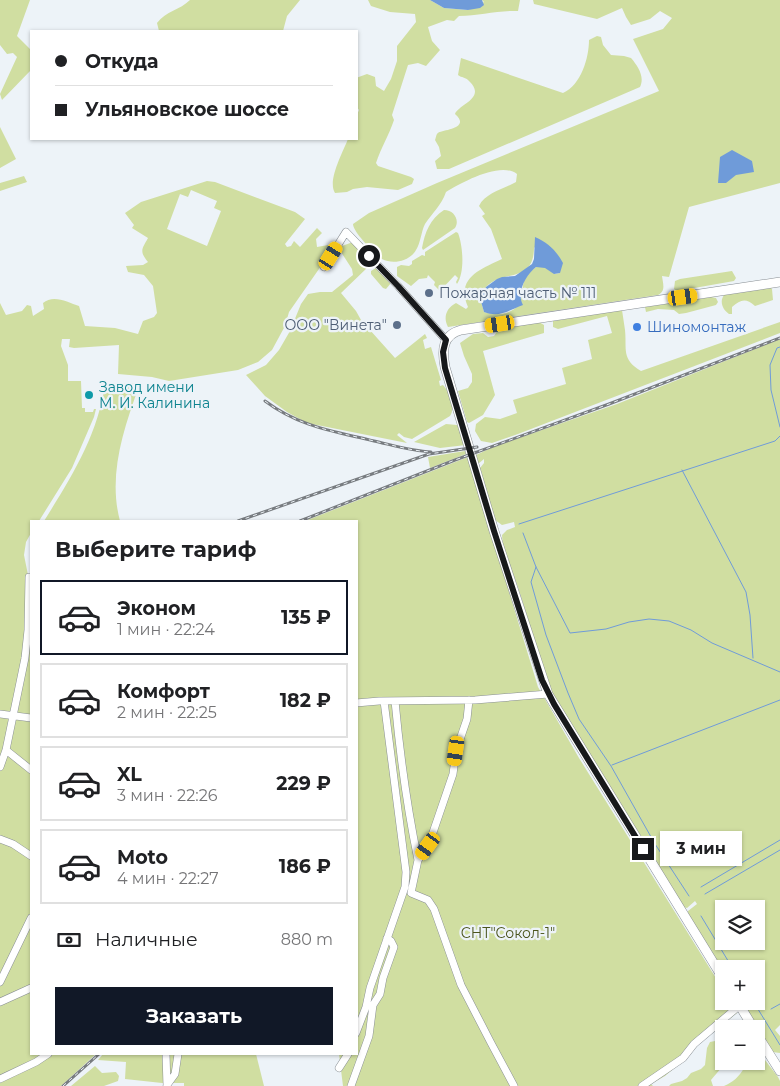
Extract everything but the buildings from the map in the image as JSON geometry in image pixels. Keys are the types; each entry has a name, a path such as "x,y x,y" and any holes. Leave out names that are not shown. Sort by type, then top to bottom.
{"main road":[{"path":"715,965 548,694 494,531 445,368 443,352 446,340 452,333 461,330 780,282"},
{"path":"765,1047 780,1071"}],"street":[{"path":"324,267 346,232 446,340"},
{"path":"0,766 6,750 13,716 28,630 30,576"},
{"path":"358,703 469,700 548,694"},
{"path":"418,860 428,846 453,774 456,751 466,719 469,700"},
{"path":"358,1027 405,887 406,872 384,701"},
{"path":"395,701 401,765 418,860 412,893 428,900 434,909 461,984 514,1086"},
{"path":"0,714 30,718"},
{"path":"6,750 30,769"},
{"path":"0,839 30,855"},
{"path":"0,982 30,920"},
{"path":"351,1086 369,1036 374,1005 380,994 383,978 394,947 387,938"},
{"path":"0,1002 30,988"},
{"path":"642,1086 683,1058 694,1044 731,1010"},
{"path":"0,1079 46,1055"},
{"path":"166,1055 167,1086"},
{"path":"167,1086 175,1074 178,1055"},
{"path":"339,1068 347,1055"}],"green space":[{"path":"0,0 30,0 17,36 30,49 30,71 2,100 0,94 17,57 13,53 7,54 0,45"},
{"path":"190,0 300,0 287,16 283,30 159,30 157,23 169,13"},
{"path":"368,0 430,0 444,8 468,10 484,2 482,0 520,0 518,11 459,16 454,21 447,20 428,27 432,41 440,50 426,66 418,63 408,65 392,115 394,120 376,163 378,166 411,177 414,179 412,184 398,190 367,187 335,193 333,188 334,174 348,140 358,140 358,77 367,74 375,77 376,86 384,91 391,79 397,61 397,46 416,22 415,14 390,12 371,6"},
{"path":"533,0 780,0 780,183 689,207 669,277 662,276 663,289 658,295 448,327 446,317 450,308 456,303 466,309 468,307 465,289 472,276 502,259 491,229 482,216 485,214 479,206 490,195 516,182 517,174 501,170 491,172 471,179 446,192 425,224 416,250 410,257 401,261 391,262 379,257 355,230 353,224 369,213 437,183 659,91 633,39 663,29 672,18 660,11 650,19 631,25 622,8 597,19 534,4","holes":["534,247 560,273 555,274 545,267 536,267 526,277 521,299 513,310 499,314 484,312 480,298 486,287 501,278 523,271 533,259"]},
{"path":"597,36 601,37 603,45 611,55 631,58 638,68 642,79 640,87 449,169 437,169 435,161 441,156 435,140 437,134 458,126 460,123 459,119 455,114 474,96 475,92 473,86 466,78 458,75 461,58 563,93 575,84 586,63 589,40"},
{"path":"0,127 16,159 0,168"},
{"path":"24,176 27,182 0,191 0,183"},
{"path":"207,181 215,182 295,212 305,219 285,244 287,247 291,246 294,241 300,247 317,228 322,233 316,239 317,247 334,244 335,246 289,312 285,326 272,350 258,362 238,370 169,381 152,377 118,374 119,345 74,348 69,347 70,339 62,339 61,346 68,365 68,381 81,381 82,408 85,408 85,412 93,412 96,409 72,468 40,520 30,520 30,535 26,542 24,555 28,575 30,576 30,1055 95,1055 61,1086 0,1086 0,303 6,315 22,311 27,305 31,306 33,316 44,309 43,303 47,300 61,300 79,306 85,326 115,328 138,334 143,321 154,317 157,313 153,286 144,275 128,272 126,266 143,265 148,262 142,250 148,238 132,228 134,225 125,213 141,202","holes":["191,190 217,201 214,208 221,211 207,246 167,229 180,194 188,197"]},
{"path":"444,210 448,210 455,216 457,222 455,228 423,250 423,242 429,226 435,217"},
{"path":"456,232 460,238 462,252 461,273 457,284 458,278 455,275 440,291 428,275 427,278 419,279 411,286 397,276 397,267 401,265 409,266 412,264 412,261 422,255 425,256 425,252"},
{"path":"353,242 370,262 368,267 341,293 361,320 395,358 425,334 427,338 423,340 425,349 431,347 441,380 439,381 440,386 443,385 451,400 452,413 450,416 412,439 404,437 399,433 397,435 407,443 307,423 287,412 265,396 246,375 266,365 279,350 290,331 301,304 308,294 332,292 353,275 352,269 341,252 342,246"},
{"path":"376,268 391,283 386,289 371,274 371,271"},
{"path":"732,271 736,278 734,281 677,291 674,289 675,281 680,279"},
{"path":"771,288 773,300 755,306 746,301 738,302 732,307 732,314 729,314 722,306 724,295"},
{"path":"711,297 716,298 718,302 716,305 686,313 679,314 674,310 658,309 646,312 645,307"},
{"path":"622,310 626,353 630,362 641,371 780,322 780,333 518,434 492,443 481,441 475,431 476,424 485,417 500,419 517,413 513,400 566,384 562,368 592,359 588,340 612,333 607,316 558,329 553,327 553,321"},
{"path":"539,322 544,325 544,333 483,351 495,395 483,415 469,423 467,422 458,391 468,388 472,382 472,374 460,343 473,334 483,333 488,337 494,336 498,330"},
{"path":"780,339 780,1025 775,1030 780,1036 780,1053 772,1052 765,1040 765,1020 753,1020 746,1010 765,1010 765,960 716,960 688,916 688,911 697,904 695,901 687,908 683,907 550,690 518,587 503,548 502,535 507,530 515,527 514,522 502,525 495,520 480,468 484,463 484,459 478,464 476,455 493,447 617,404"},
{"path":"132,383 138,385 127,421 116,471 117,504 120,520 45,520 64,489 90,438 105,384"},
{"path":"446,424 457,425 466,445 440,448 414,442"},
{"path":"465,451 466,454 430,468 428,457"},
{"name":"СНТ\"Сокол-1\"","path":"468,457 538,687 579,758 715,977 715,1010 735,1010 737,1013 728,1020 715,1020 715,1031 692,1049 685,1059 665,1076 651,1084 653,1086 343,1086 339,1055 358,1055 358,520 308,520"},
{"path":"715,1041 715,1070 719,1070 711,1080 713,1086 669,1086 682,1081 705,1065 707,1048 710,1042"},
{"path":"102,1055 256,1055 264,1086 184,1086 184,1083 125,1079 126,1062 98,1060"},
{"path":"765,1060 778,1077 780,1086 724,1086 743,1070 765,1070"},
{"path":"95,1066 102,1073 116,1072 119,1076 118,1081 104,1086 71,1086"}],"water":[{"path":"430,0 482,0 484,5 480,8 468,10 444,8"},
{"path":"732,150 752,161 754,172 736,175 726,183 718,183 720,157"},
{"path":"535,237 548,244 558,254 563,263 560,273 554,274 545,268 536,267 529,274 521,289 523,305 500,314 484,312 480,298 486,287 502,277 515,276 532,264"}],"waterway":[{"path":"780,347 777,348 770,365 771,390 780,427"},
{"path":"519,524 775,441 780,436"},
{"path":"682,470 746,592 750,615 753,658"},
{"path":"523,533 536,567 570,633 606,629 629,622 649,619 669,621 691,630 712,643 780,672"},
{"path":"536,567 531,582 546,635 579,719 611,766 655,844 689,896"},
{"path":"612,765 780,700"},
{"path":"701,887 780,840"},
{"path":"705,894 780,850"},
{"path":"701,916 728,960"},
{"path":"771,1009 780,1004"},
{"path":"759,1010 780,1045"}],"railway":[{"path":"303,520 455,460 609,404 780,338"},
{"path":"265,401 291,417 317,427 402,448 431,452"},
{"path":"241,520 429,454 477,447"},
{"path":"63,1086 98,1055"}],"place":[{"name":"Пожарная часть № 111","path":"429,293"},
{"name":"ООО \"Винета\"","path":"397,325"},
{"name":"Шиномонтаж","path":"637,327"},
{"name":"Завод имени М. И. Калинина","path":"89,395"}],"route":[{"path":"369,256 446,340 443,348 445,368 494,531 542,680 548,694 643,849"}]}
